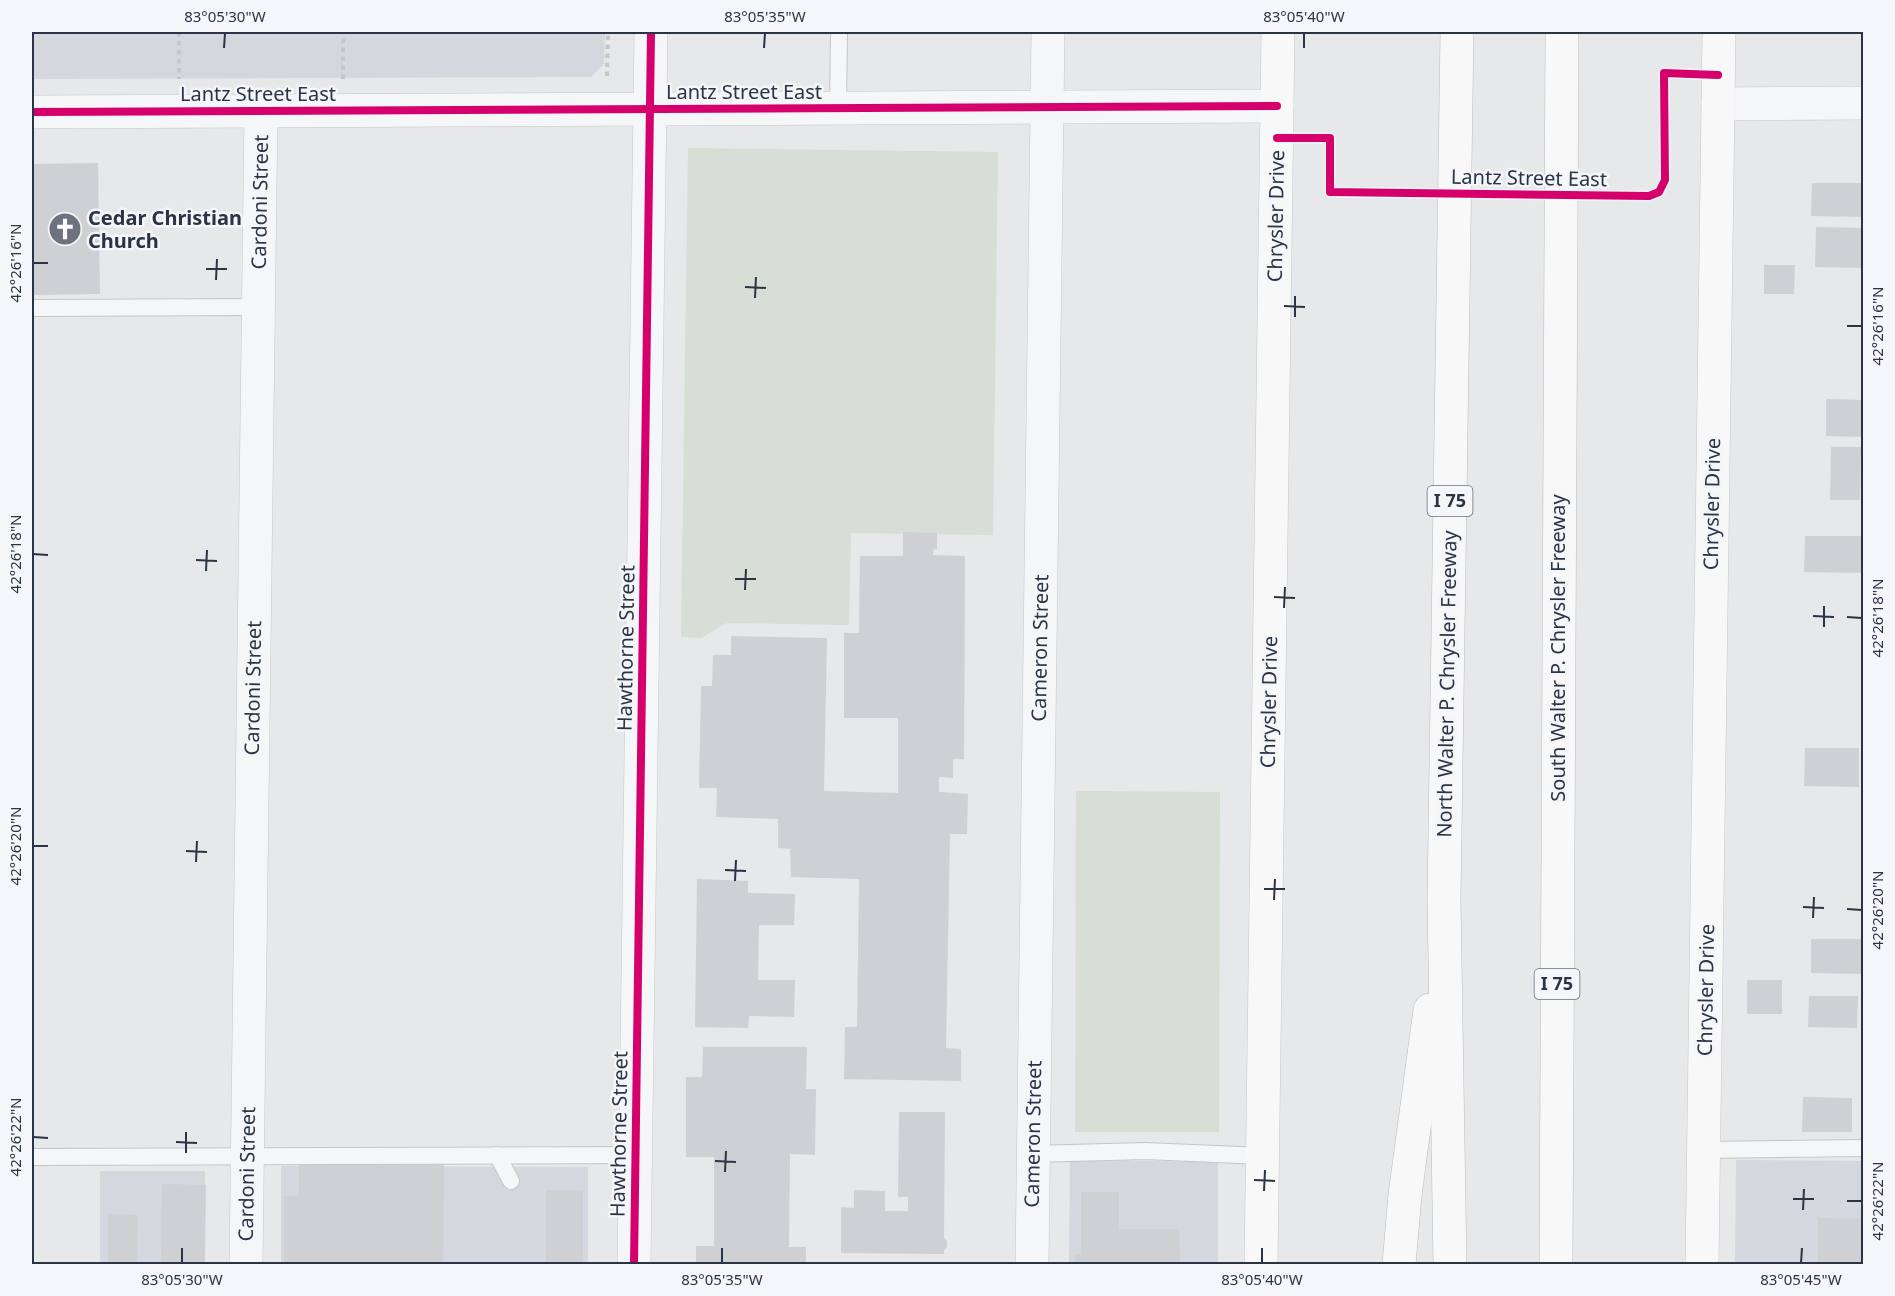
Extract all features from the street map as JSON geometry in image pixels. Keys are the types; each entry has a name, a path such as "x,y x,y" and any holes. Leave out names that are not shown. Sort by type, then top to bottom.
{"main road":[{"name":"Chrysler Drive","path":"1261,1264 1278,32"},
{"name":"North Walter P. Chrysler Freeway","path":"1450,1264 1444,899 1457,32"},
{"name":"South Walter P. Chrysler Freeway","path":"1556,1264 1562,32"},
{"name":"Chrysler Drive","path":"1702,1264 1719,32"},
{"path":"1399,1264 1405,1195 1444,899"}],"street":[{"name":"Hawthorne Street","path":"634,1264 651,32"},
{"name":"Cameron Street","path":"1032,1264 1048,32"},
{"path":"1718,104 1863,103"},
{"name":"Lantz Street East","path":"32,112 1277,106"},
{"name":"Cardoni Street","path":"246,1264 261,111"}],"lane":[{"path":"838,108 839,32"},
{"path":"32,308 258,307"},
{"path":"1703,1150 1863,1148"},
{"path":"1033,1154 1145,1151 1263,1156"},
{"path":"497,1155 511,1181"},
{"path":"32,1157 635,1155"}],"path":[{"path":"179,32 179,111"},
{"path":"343,32 343,81"}],"shaded area":[{"path":"32,32 605,32 604,64 591,77 32,79"},
{"path":"688,148 998,152 993,535 851,533 849,625 727,623 701,638 681,637"},
{"path":"1076,791 1220,792 1219,1132 1075,1132"},
{"path":"1070,1160 1218,1162 1218,1264 1069,1264"},
{"path":"1736,1160 1863,1161 1863,1264 1735,1264"},
{"path":"281,1166 588,1167 588,1264 281,1264"},
{"path":"100,1171 205,1171 205,1264 100,1264"}],"building":[{"name":"Cedar Christian Church","path":"98,163 100,294 32,295 32,164"},
{"path":"1812,183 1864,183 1864,217 1811,216"},
{"path":"1816,227 1864,228 1864,268 1815,267"},
{"path":"1764,265 1795,265 1794,294 1764,294"},
{"path":"1826,399 1864,400 1864,437 1826,436"},
{"path":"1831,447 1861,447 1860,500 1830,500"},
{"path":"903,532 937,533 937,549 933,550 933,555 965,556 964,759 953,759 953,778 939,777 939,792 968,794 967,834 950,834 946,1048 961,1049 961,1081 844,1079 845,1027 857,1027 859,879 791,877 790,849 778,848 778,819 716,817 717,788 699,788 701,686 712,686 713,655 731,655 731,636 827,638 824,791 898,793 898,718 844,718 844,633 859,633 860,556 903,556"},
{"path":"1805,536 1864,536 1864,573 1804,572"},
{"path":"1805,748 1859,748 1859,787 1804,786"},
{"path":"697,879 748,881 748,893 795,894 794,925 759,925 758,980 795,980 794,1017 749,1016 748,1028 695,1027"},
{"path":"1811,939 1864,939 1864,974 1811,973"},
{"path":"1747,980 1782,980 1782,1014 1747,1014"},
{"path":"1809,996 1858,996 1857,1028 1808,1027"},
{"path":"703,1047 807,1047 806,1089 816,1089 815,1155 790,1154 789,1247 806,1247 806,1264 696,1264 696,1246 714,1246 714,1157 686,1157 686,1077 702,1077"},
{"path":"1803,1097 1852,1098 1852,1132 1802,1132"},
{"path":"899,1112 945,1112 944,1238 947,1241 947,1247 944,1254 841,1253 841,1207 854,1208 854,1190 885,1191 885,1211 908,1211 908,1197 898,1197"},
{"path":"299,1161 444,1163 443,1264 284,1264 284,1196 299,1196"},
{"path":"162,1184 206,1185 205,1264 161,1264"},
{"path":"546,1190 583,1190 583,1264 546,1264"},
{"path":"1081,1192 1119,1192 1119,1229 1179,1229 1180,1264 1075,1264 1075,1255 1081,1254"},
{"path":"108,1214 138,1215 137,1264 108,1264"},
{"path":"1818,1218 1864,1219 1864,1264 1818,1264"}],"cycle path":[{"path":"634,1264 651,32"},
{"path":"1277,138 1330,138 1330,192 1649,196 1659,192 1665,180 1664,73 1718,75"},
{"path":"32,112 1277,106"}],"place":[{"name":"Cedar Christian Church","path":"65,229"}]}
